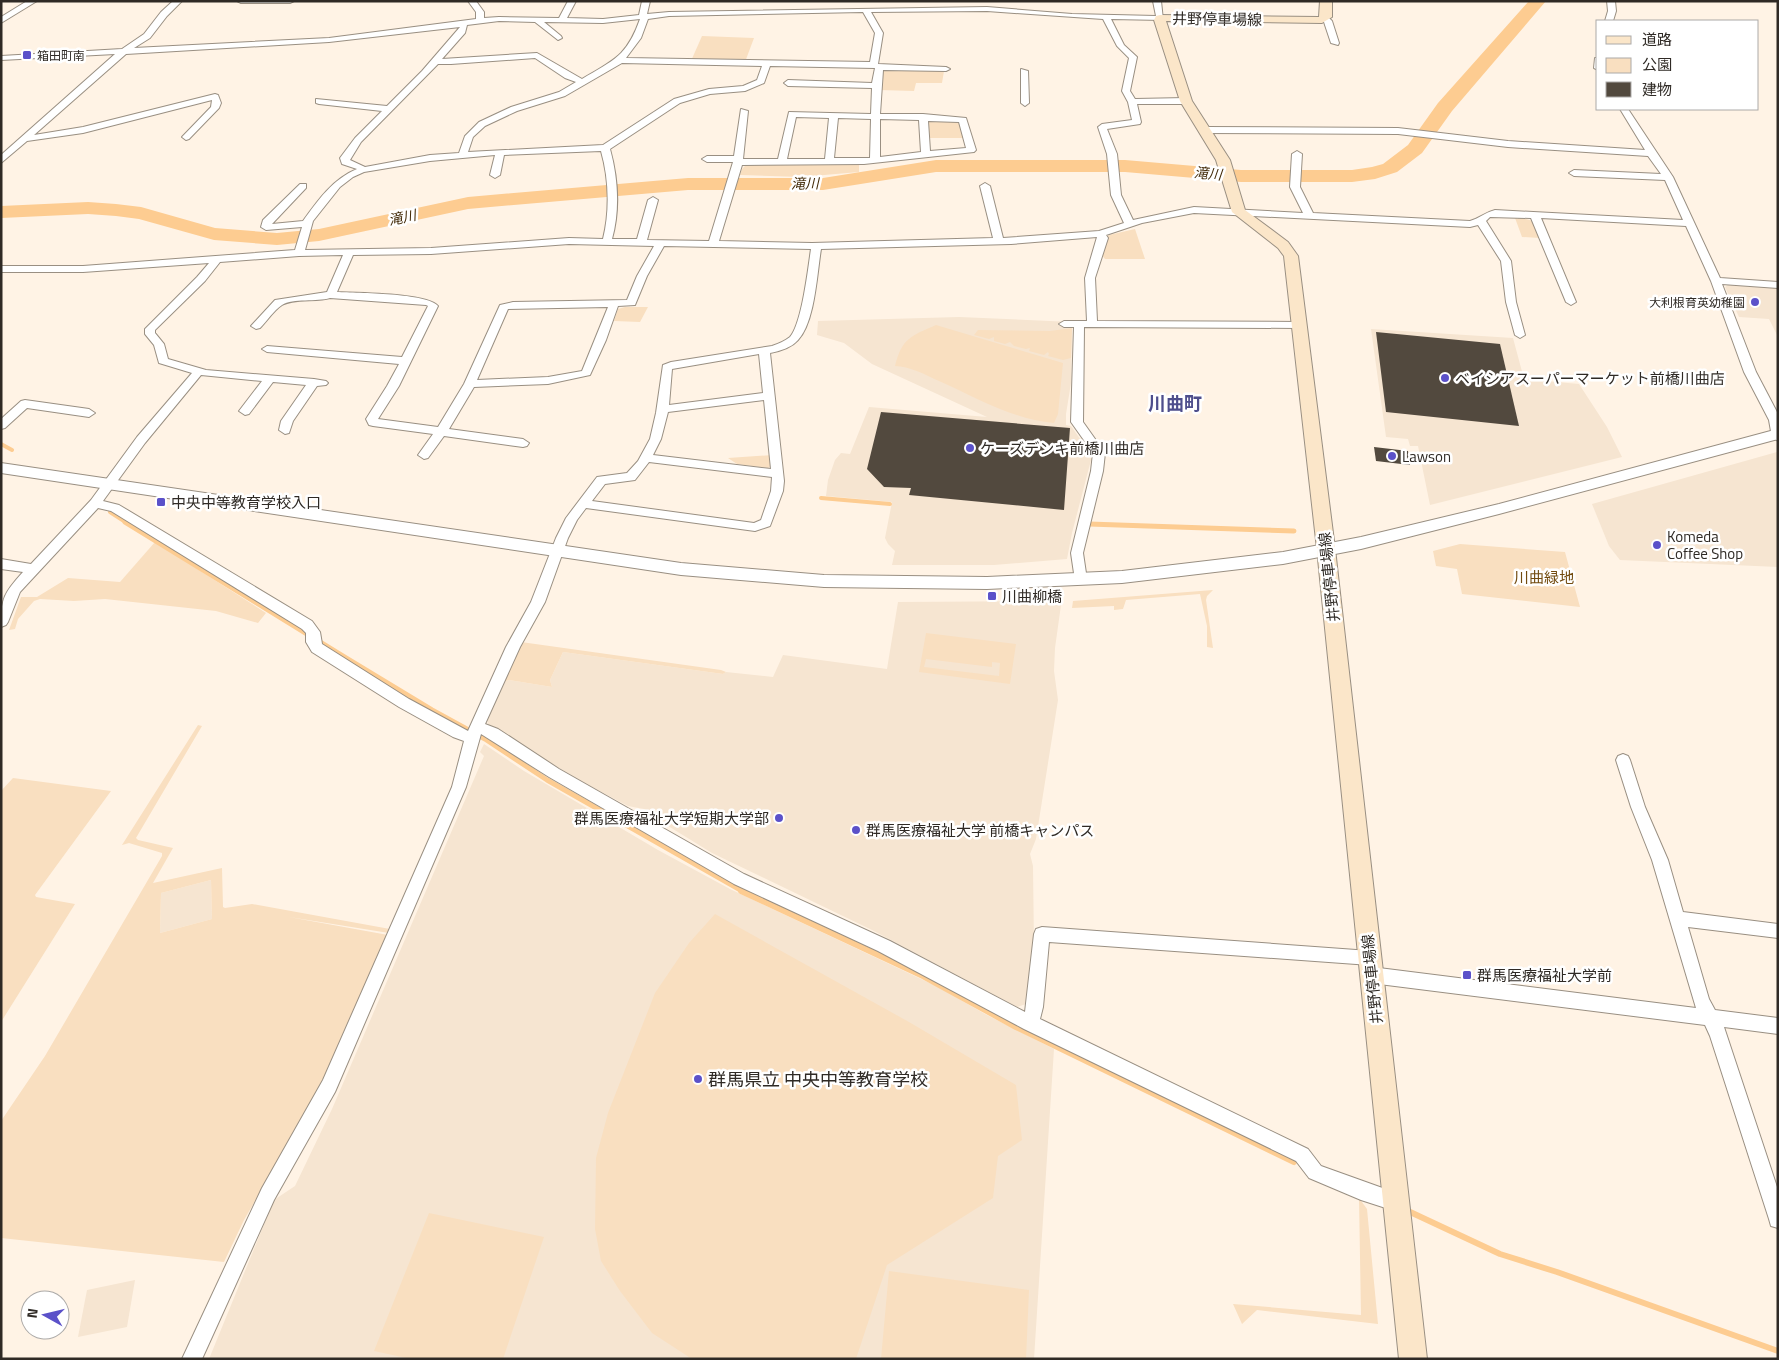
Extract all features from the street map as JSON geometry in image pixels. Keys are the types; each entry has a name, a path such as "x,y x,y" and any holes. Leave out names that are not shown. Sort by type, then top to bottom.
{"main road":[{"path":"1325,19 1326,1"},
{"name":"井野停車場線","path":"1325,19 1235,20 1160,18 1186,101 1228,175 1239,212 1283,245 1290,253 1326,549 1412,1359"}],"street":[{"path":"1,22 33,1"},
{"path":"1,160 75,92 147,36 164,14 178,1"},
{"path":"242,1 290,2"},
{"path":"472,1 480,12 480,20"},
{"path":"562,19 572,1"},
{"path":"462,156 469,136 482,124 514,109 562,94 620,60 637,38 646,1"},
{"path":"834,1 839,10"},
{"path":"1010,11 1014,1"},
{"path":"1,58 329,40 480,20 562,19 603,21 643,16 839,10 1010,11 1058,16 1160,18 1157,1"},
{"path":"1610,20 1611,1"},
{"path":"866,10 879,33 876,86 876,160"},
{"path":"1106,17 1121,46 1133,57 1126,91 1132,102 1137,122 1102,127 1111,148 1116,195 1130,225"},
{"path":"539,19 539,22 558,38"},
{"path":"1325,19 1328,21 1335,43"},
{"path":"362,170 361,166 345,162 345,158 358,140 435,61 463,28 462,22"},
{"path":"435,61 451,62 537,55 568,76 582,82"},
{"path":"620,60 946,69"},
{"path":"301,248 307,224 315,210 334,187 344,179 362,170 430,158 500,152 605,148 677,101 702,93 745,88 756,84 761,81 767,64"},
{"path":"1024,71 1025,103"},
{"path":"788,83 876,86"},
{"path":"23,139 83,130 215,97 217,103 215,108 186,137"},
{"path":"319,101 389,109"},
{"path":"1132,102 1186,101"},
{"path":"1,468 111,483 556,552 681,569 824,581 938,584 1080,580 1210,568 1361,543 1499,509 1777,435 1776,420 1750,372 1716,281 1668,177 1625,110"},
{"path":"713,244 738,160 744,112"},
{"path":"708,159 782,162 829,162 876,160 971,150 963,120 923,117 792,114 782,162"},
{"path":"829,162 834,115"},
{"path":"923,117 926,155"},
{"path":"1204,130 1296,129 1410,132 1508,144 1651,153"},
{"path":"605,148 609,165 611,198 610,227 607,241"},
{"path":"495,175 500,152"},
{"path":"1297,154 1297,193 1309,215"},
{"path":"1574,173 1668,177"},
{"path":"303,186 268,220 266,227 307,224"},
{"path":"985,186 999,242"},
{"path":"641,242 653,200"},
{"path":"1,269 82,269 217,259 301,248 349,252 431,251 555,241 817,246 999,242 1100,234 1189,211 1309,215 1470,224 1481,221 1489,213 1689,223"},
{"path":"1535,215 1571,302"},
{"path":"1481,221 1506,261 1511,302 1520,335"},
{"path":"1092,323 1090,278 1102,245 1103,238 1100,234"},
{"path":"424,455 443,432 471,383 504,307 513,305 628,304 632,302 642,276 660,243"},
{"path":"192,1359 264,1202 329,1086 459,787 475,733 513,647 538,602 556,552 572,518 601,480 631,477 648,458 660,431 667,367 764,350 784,345 796,337 801,327 817,246"},
{"path":"256,326 278,303 325,297 331,294 349,252"},
{"path":"217,259 201,279 150,331 150,334 159,344 164,360 199,371 318,383"},
{"path":"1716,281 1778,286"},
{"path":"331,294 336,297 388,297 432,304 433,308 372,420 375,423 523,442"},
{"path":"471,383 536,380 586,373 614,304"},
{"path":"1079,323 1077,422 1099,453 1097,471 1077,552 1080,580"},
{"path":"1064,324 1298,325"},
{"path":"267,349 405,360"},
{"path":"584,504 759,527 768,520 778,491 778,472 764,350"},
{"path":"1,622 12,594 96,503 141,440 199,371"},
{"path":"245,411 270,378"},
{"path":"284,430 287,421 318,383"},
{"path":"663,409 769,396"},
{"path":"1,425 25,404 89,414"},
{"path":"648,458 767,473 778,472"},
{"path":"96,503 115,508 307,625 313,631 313,642 317,648 404,703 458,734 493,733 554,773 730,874 884,946 1030,1023 1302,1155 1315,1172 1361,1192 1395,1202"},
{"path":"1,564 35,569"},
{"path":"1623,760 1638,807 1660,860 1701,1001 1718,1033 1778,1219"},
{"path":"1678,919 1778,930"},
{"path":"1030,1023 1036,1007 1042,934 1370,967 1778,1026"}],"shaded area":[{"name":"大利根育英幼稚園","path":"1729,284 1778,288 1778,337 1769,319 1739,317 1725,287"},
{"path":"959,317 1072,322 1071,383 1066,425 1071,426 1090,453 1091,460 1067,559 994,565 892,565 895,551 885,538 892,502 826,496 828,480 835,460 841,453 850,454 869,407 987,417 872,364 844,343 817,335 818,321"},
{"path":"1371,329 1513,338 1524,379 1579,384 1607,427 1622,457 1430,505 1418,446 1410,446 1408,439 1386,437"},
{"path":"1777,452 1778,567 1620,560 1609,546 1592,504"},
{"name":"群馬医療福祉大学 前橋キャンパス","path":"1060,601 1054,671 1058,700 1036,839 1030,854 1033,866 1034,948 1029,1003 1017,1007 872,930 712,853 660,821 655,814 644,809 628,806 577,779 488,724 487,719 503,682 509,680 552,687 550,680 563,652 723,674 726,672 773,677 783,655 887,669 898,602"},
{"name":"群馬県立 中央中等教育学校","path":"484,744 524,771 658,850 730,889 938,987 985,1014 1054,1049 1034,1359 209,1359 274,1200 295,1186 332,1109 484,756 480,752"},
{"path":"211,880 212,919 160,933 161,893"},
{"path":"135,1280 127,1327 78,1337 87,1290"}],"green space":[{"path":"702,36 754,38 745,62 691,61"},
{"path":"882,69 944,71 942,83 916,83 914,91 879,90"},
{"path":"927,120 956,120 961,123 964,138 928,138"},
{"path":"747,164 859,164 859,172 801,177 740,175 742,169"},
{"path":"1518,217 1533,221 1540,238 1522,237 1515,218 1518,219"},
{"path":"1135,229 1145,259 1105,259 1102,255 1106,238 1109,235"},
{"path":"625,307 648,307 640,322 614,321 618,309"},
{"path":"936,325 1063,363 1058,414 1054,423 1010,413 917,371 895,366 901,349 909,339"},
{"path":"1072,328 1071,358 1063,360 1048,356 1048,352 1044,355 1029,351 1030,348 1014,346 1010,342 1005,344 994,341 994,337 989,339 974,335 978,330 1050,331"},
{"path":"773,455 773,465 768,468 737,464 728,458"},
{"path":"155,542 266,613 258,623 216,611 105,599 74,601 40,599 34,601 18,619 15,629 9,630 21,597 37,597 68,578 120,582"},
{"name":"川曲緑地","path":"1460,544 1565,552 1580,607 1462,594 1457,569 1436,566 1433,551"},
{"path":"1213,590 1206,600 1213,648 1207,647 1207,626 1200,594 1126,600 1123,609 1114,610 1114,606 1072,608 1073,601"},
{"path":"926,633 1016,644 1010,684 919,672","holes":["926,659 992,667 992,662 1000,663 999,676 924,667"]},
{"path":"521,642 726,672 723,674 563,652 550,680 552,687 509,680 503,682"},
{"path":"198,725 202,726 136,838 173,848 153,883 222,868 223,907 225,908 252,904 390,929 389,933 289,917 388,935 320,1088 244,1220 224,1262 1,1238 1,1121 45,1056 162,856 162,853 129,843 122,845","holes":["211,880 212,919 160,933 161,893"]},
{"path":"13,778 111,791 35,895 36,897 75,904 1,1022 1,791"},
{"path":"715,914 909,1022 1016,1085 1022,1140 998,1156 993,1198 887,1265 856,1359 692,1359 652,1333 620,1291 601,1261 595,1229 596,1158 608,1113 655,993 689,943"},
{"path":"1359,1198 1367,1209 1378,1324 1257,1310 1242,1324 1233,1304 1361,1315"},
{"path":"429,1213 544,1237 503,1359 411,1359 374,1351"},
{"path":"889,1271 1029,1290 1026,1359 881,1359"}],"building":[{"name":"ベイシアスーパーマーケット前橋川曲店","path":"1376,332 1500,344 1519,426 1386,412"},
{"name":"ケーズデンキ前橋川曲店","path":"881,412 1070,428 1064,510 909,495 911,488 884,487 867,469"},
{"name":"Lawson","path":"1374,447 1408,451 1410,465 1376,461"}],"waterway":[{"name":"滝川","path":"1,212 88,208 116,210 141,213 214,234 277,239 319,235 468,203 688,184 823,184 936,166 1125,166 1241,176 1352,176 1375,173 1390,168 1415,149 1445,107 1538,1"},
{"path":"1,444 12,450"},
{"path":"821,498 890,504"},
{"path":"110,512 127,523"},
{"path":"125,522 432,710 485,739 547,780 744,892"},
{"path":"1089,524 1294,531"},
{"path":"741,891 923,976 1016,1027 1294,1162"},
{"path":"1408,1211 1500,1254 1557,1272 1778,1351"}],"place":[{"name":"箱田町南","path":"27,55"},
{"name":"大利根育英幼稚園","path":"1755,302"},
{"name":"ベイシアスーパーマーケット前橋川曲店","path":"1445,378"},
{"name":"ケーズデンキ前橋川曲店","path":"970,448"},
{"name":"Lawson","path":"1392,456"},
{"name":"中央中等教育学校入口","path":"161,502"},
{"name":"Komeda Coffee Shop","path":"1657,545"},
{"name":"川曲柳橋","path":"992,596"},
{"name":"群馬医療福祉大学短期大学部","path":"779,818"},
{"name":"群馬医療福祉大学 前橋キャンパス","path":"856,830"},
{"name":"群馬医療福祉大学前","path":"1467,975"},
{"name":"群馬県立 中央中等教育学校","path":"698,1079"}],"district":[{"name":"川曲町","path":"1175,403"}]}
